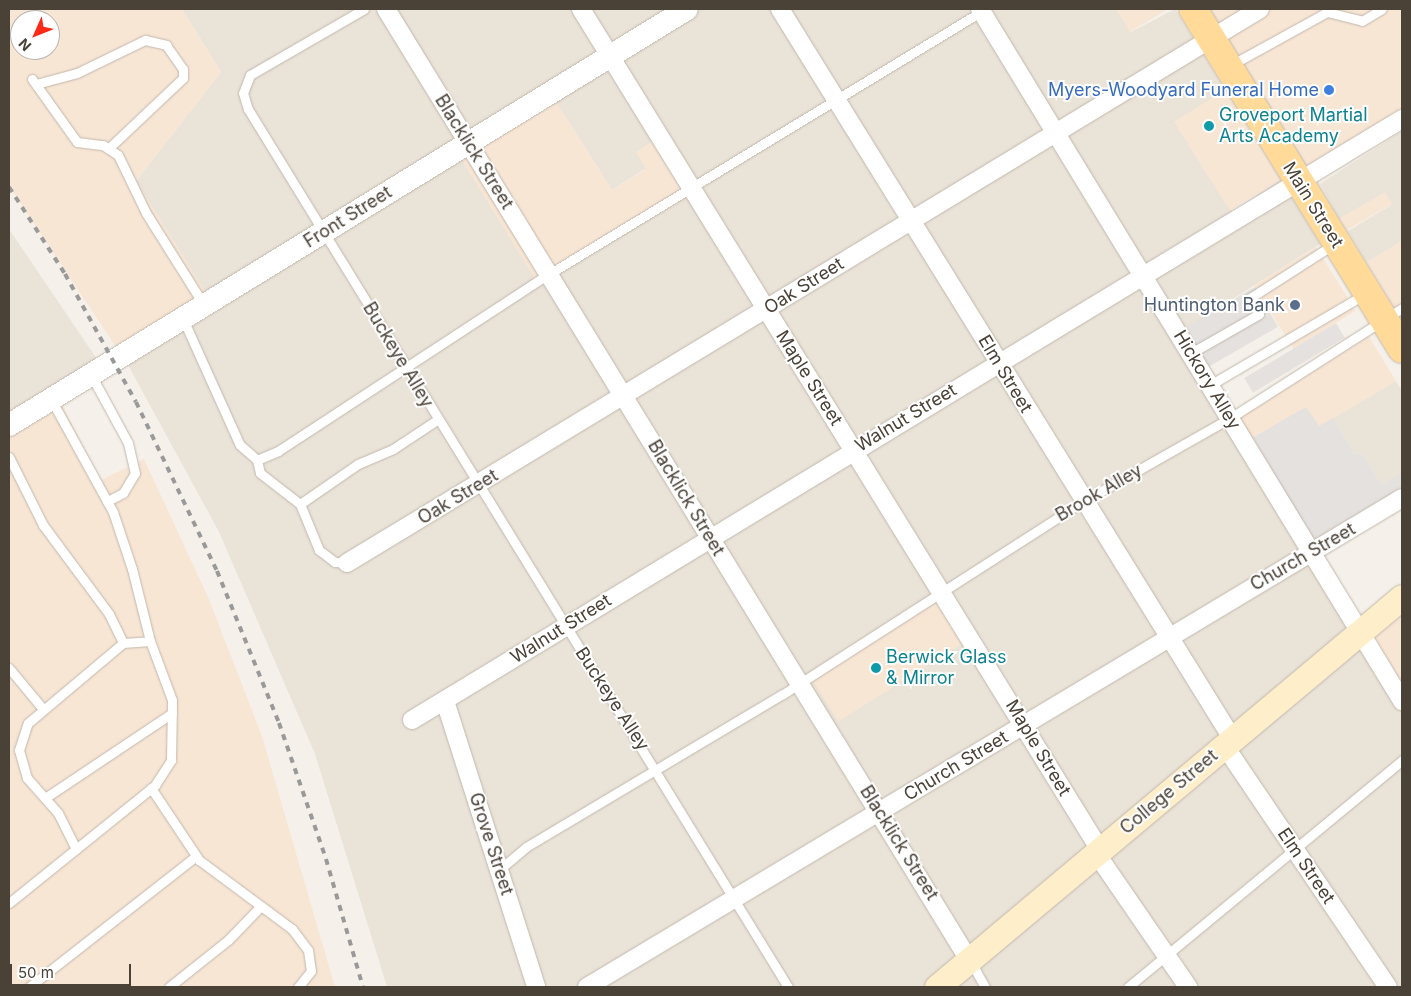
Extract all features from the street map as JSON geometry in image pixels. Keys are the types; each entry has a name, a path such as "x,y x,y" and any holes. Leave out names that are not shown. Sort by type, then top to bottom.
{"main road":[{"name":"Main Street","path":"1193,9 1367,292 1393,314 1402,349"},
{"name":"College Street","path":"937,987 1402,597"}],"street":[{"name":"Blacklick Street","path":"386,9 969,960"},
{"name":"Maple Street","path":"581,9 766,310 942,589 1098,852 1188,987"},
{"name":"Front Street","path":"9,425 687,9"},
{"name":"Elm Street","path":"780,9 998,362 1082,502 1168,638 1228,742 1294,850 1388,987"},
{"name":"Oak Street","path":"347,563 479,485 1260,9"},
{"name":"Hickory Alley","path":"981,10 1402,701"},
{"name":"Walnut Street","path":"412,720 998,362 1402,119"},
{"name":"Church Street","path":"587,987 736,900 1023,725 1402,498"},
{"name":"Grove Street","path":"445,700 536,987"},
{"path":"1398,987 1402,983"}],"lane":[{"name":"Buckeye Alley","path":"364,9 256,71 243,92 248,109 437,420 657,769 788,987"},
{"path":"1229,67 1328,12 1362,21 1382,9"},
{"path":"257,460 278,451 549,274 692,191 981,10"},
{"path":"108,149 183,78 183,69 166,45 145,40 77,73 34,81 77,142 108,149 118,156 146,213 204,305"},
{"path":"1191,353 1259,314 1250,298 1337,243"},
{"path":"1210,385 1367,292"},
{"name":"Brook Alley","path":"500,869 526,847 799,683 942,589 1082,502 1230,418 1393,314"},
{"path":"183,318 240,445 257,460 260,473 300,504 319,550 335,562 347,563"},
{"path":"91,375 128,444 135,473 123,493 107,501"},
{"path":"9,903 151,788 171,760 172,700 150,641 132,569 107,501 51,399"},
{"path":"300,504 358,464 394,449 437,420"},
{"path":"9,457 43,525 109,614 123,643"},
{"path":"76,849 45,798 27,778 19,750 28,723 123,643 150,641"},
{"path":"9,668 43,709"},
{"path":"45,798 172,713"},
{"path":"1128,987 1402,760"},
{"path":"151,788 196,856 292,930 308,950 311,971 298,987"},
{"path":"28,987 196,856"},
{"path":"169,987 228,940 261,906"},
{"name":"Blacklick Street","path":"969,960 985,987"}],"shaded area":[{"path":"9,9 182,9 221,72 136,181 217,311 128,365 9,186"},
{"path":"182,9 973,9 1402,711 1402,987 387,987 315,754 219,532 128,365 217,311 136,181 221,72","holes":["556,102 612,190 646,168 538,284"]},
{"path":"986,9 1116,9 1131,32 1175,9 1225,90 1177,124 1233,212 1280,179 1320,244 1185,329"},
{"path":"1116,9 1168,9 1130,32"},
{"path":"1206,9 1402,9 1402,108 1305,167"},
{"path":"1225,90 1281,179 1230,211 1174,122"},
{"path":"556,102 612,190 646,169 636,152 664,134 700,190 538,284 462,160"},
{"path":"1402,131 1402,241 1367,262 1348,231 1391,205 1385,193 1340,219 1320,184"},
{"path":"1385,192 1392,204 1347,230 1340,218"},
{"path":"9,229 99,362 9,416"},
{"path":"1402,241 1402,320 1367,262"},
{"path":"1316,247 1356,311 1294,349 1254,286"},
{"path":"1255,287 1278,327 1207,368 1184,328"},
{"path":"1336,323 1345,338 1253,393 1244,378"},
{"path":"1368,335 1396,381 1319,427 1262,432 1250,439 1238,419"},
{"path":"1396,381 1402,391 1402,472 1382,485 1362,453 1355,454 1333,418"},
{"path":"61,403 101,480 144,459 208,597 262,736 335,987 9,987 9,434"},
{"path":"1306,407 1319,426 1333,418 1355,454 1362,453 1382,485 1402,472 1402,487 1323,539 1312,541 1250,439"},
{"name":"Berwick Glass & Mirror","path":"941,597 968,640 838,721 811,678"},
{"path":"1402,608 1402,687 1372,632"}],"railway":[{"path":"9,187 65,274 136,402 217,571 279,723 326,859 363,987"}],"place":[{"name":"Myers-Woodyard Funeral Home","path":"1329,90"},
{"name":"Groveport Martial Arts Academy","path":"1209,126"},
{"name":"Huntington Bank","path":"1295,305"},
{"name":"Berwick Glass & Mirror","path":"876,668"}]}
